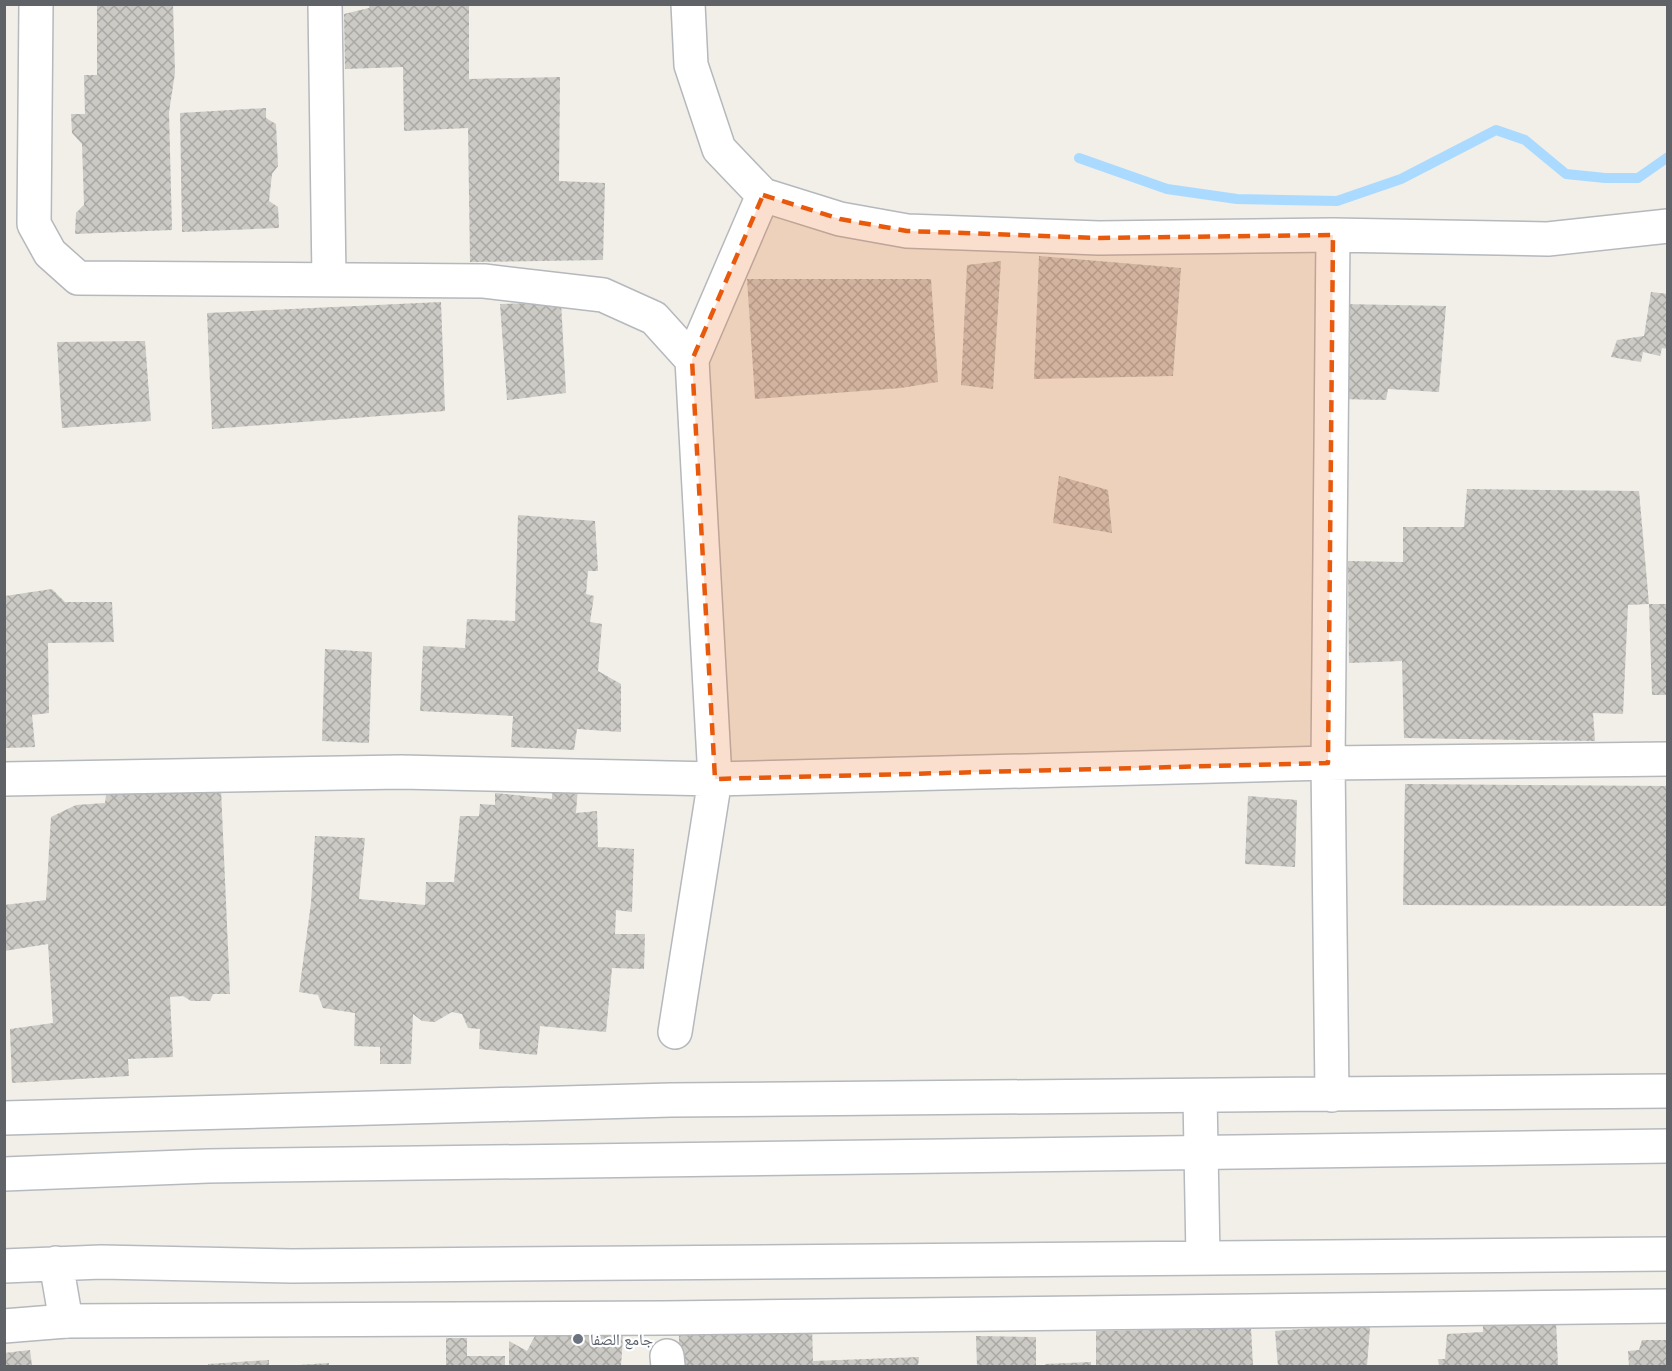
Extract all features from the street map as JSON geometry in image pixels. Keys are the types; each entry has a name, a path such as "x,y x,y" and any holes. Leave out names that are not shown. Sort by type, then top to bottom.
{"street":[{"path":"36,4 34,224 50,253 78,278 484,281 603,295 654,318 692,360"},
{"path":"325,4 329,279"},
{"path":"688,4 691,64 719,149 763,195 840,219 907,231 1099,238 1333,235 1548,239 1668,226"},
{"path":"675,1032 715,779 692,360 763,195"},
{"path":"1332,1095 1328,764 1333,235"},
{"path":"4,779 401,772 715,779 1328,764 1668,759"},
{"path":"5,1110 671,1100 1668,1092"},
{"path":"1200,1096 1203,1257"},
{"path":"4,1174 208,1166 1668,1146"},
{"path":"4,1266 57,1263 292,1266 1668,1254"},
{"path":"57,1263 66,1321"},
{"path":"4,1326 66,1321 664,1318 1668,1306"}],"highlighted area":[{"path":"763,195 840,219 907,231 1099,238 1333,235 1328,763 715,779 692,360"}],"building":[{"path":"97,4 173,4 175,73 169,112 172,230 75,234 76,213 84,205 82,144 72,133 71,114 85,114 84,75 97,75"},
{"path":"369,4 469,4 469,79 560,77 559,181 605,183 603,260 470,262 468,128 404,131 403,67 345,69 344,14 369,8"},
{"path":"266,108 266,118 276,124 278,166 272,174 269,201 278,207 279,228 182,232 180,113"},
{"path":"1039,256 1181,268 1173,376 1034,379"},
{"path":"1001,261 993,389 961,385 967,265"},
{"path":"747,279 931,279 938,382 901,388 755,399"},
{"path":"1651,292 1668,294 1668,349 1662,348 1660,356 1643,352 1641,362 1611,357 1617,340 1644,336"},
{"path":"441,302 445,411 212,429 207,313"},
{"path":"561,302 566,393 507,400 500,304"},
{"path":"1341,304 1446,306 1439,392 1388,389 1386,400 1337,399"},
{"path":"145,341 151,421 62,428 57,342"},
{"path":"1059,476 1108,490 1112,533 1053,523"},
{"path":"1467,489 1639,491 1649,604 1628,605 1623,714 1593,713 1595,741 1404,738 1402,661 1349,663 1348,561 1403,562 1403,527 1464,527"},
{"path":"518,515 595,521 598,571 588,571 586,594 594,596 590,622 602,624 598,671 621,684 621,732 577,729 574,750 511,747 513,716 420,711 423,646 465,648 467,619 515,621"},
{"path":"52,589 65,602 112,602 114,642 48,643 49,713 32,715 35,747 5,748 5,596"},
{"path":"1649,604 1668,604 1668,695 1652,695"},
{"path":"325,649 372,652 369,743 322,741"},
{"path":"1405,784 1668,786 1668,906 1403,905"},
{"path":"552,785 578,786 576,813 597,811 598,847 634,849 632,912 616,910 615,934 645,934 644,969 612,968 606,1032 540,1026 537,1055 479,1049 480,1029 468,1028 462,1014 452,1012 435,1022 422,1021 413,1014 411,1064 380,1064 380,1047 354,1046 355,1013 323,1008 318,995 299,992 311,903 315,836 365,838 359,899 425,905 426,882 454,882 460,816 479,816 480,804 495,805 495,793 552,799"},
{"path":"221,789 230,994 213,994 210,1001 191,1001 183,996 170,997 173,1057 128,1059 129,1076 12,1083 10,1029 53,1023 48,944 4,951 4,905 46,900 51,817 76,805 105,803 106,795"},
{"path":"1248,796 1297,800 1295,867 1245,864"},
{"path":"1556,1321 1558,1366 1439,1366 1438,1359 1445,1359 1447,1334 1483,1332 1483,1323"},
{"path":"812,1327 813,1361 919,1357 918,1366 679,1366 679,1329"},
{"path":"1327,1327 1370,1327 1367,1366 1278,1366 1275,1331"},
{"path":"1251,1328 1253,1366 1096,1366 1096,1331"},
{"name":"جامع الصفا","path":"613,1330 623,1336 621,1366 509,1366 509,1341 527,1351 537,1332"},
{"path":"976,1336 1036,1337 1036,1366 977,1366"},
{"path":"446,1338 467,1338 467,1356 505,1356 505,1366 446,1366"},
{"path":"1642,1340 1668,1340 1668,1366 1629,1366 1628,1351 1639,1350"},
{"path":"30,1350 32,1366 4,1366 4,1353"},
{"path":"269,1360 269,1366 208,1366 208,1364"},
{"path":"1091,1362 1091,1366 1045,1366 1045,1364"},
{"path":"329,1363 329,1366 298,1366 298,1365"}],"waterway":[{"path":"1079,158 1167,189 1237,199 1337,201 1401,179 1496,130 1525,140 1566,174 1605,178 1638,178 1668,157"}],"place":[{"name":"جامع الصفا","path":"578,1339"}]}
